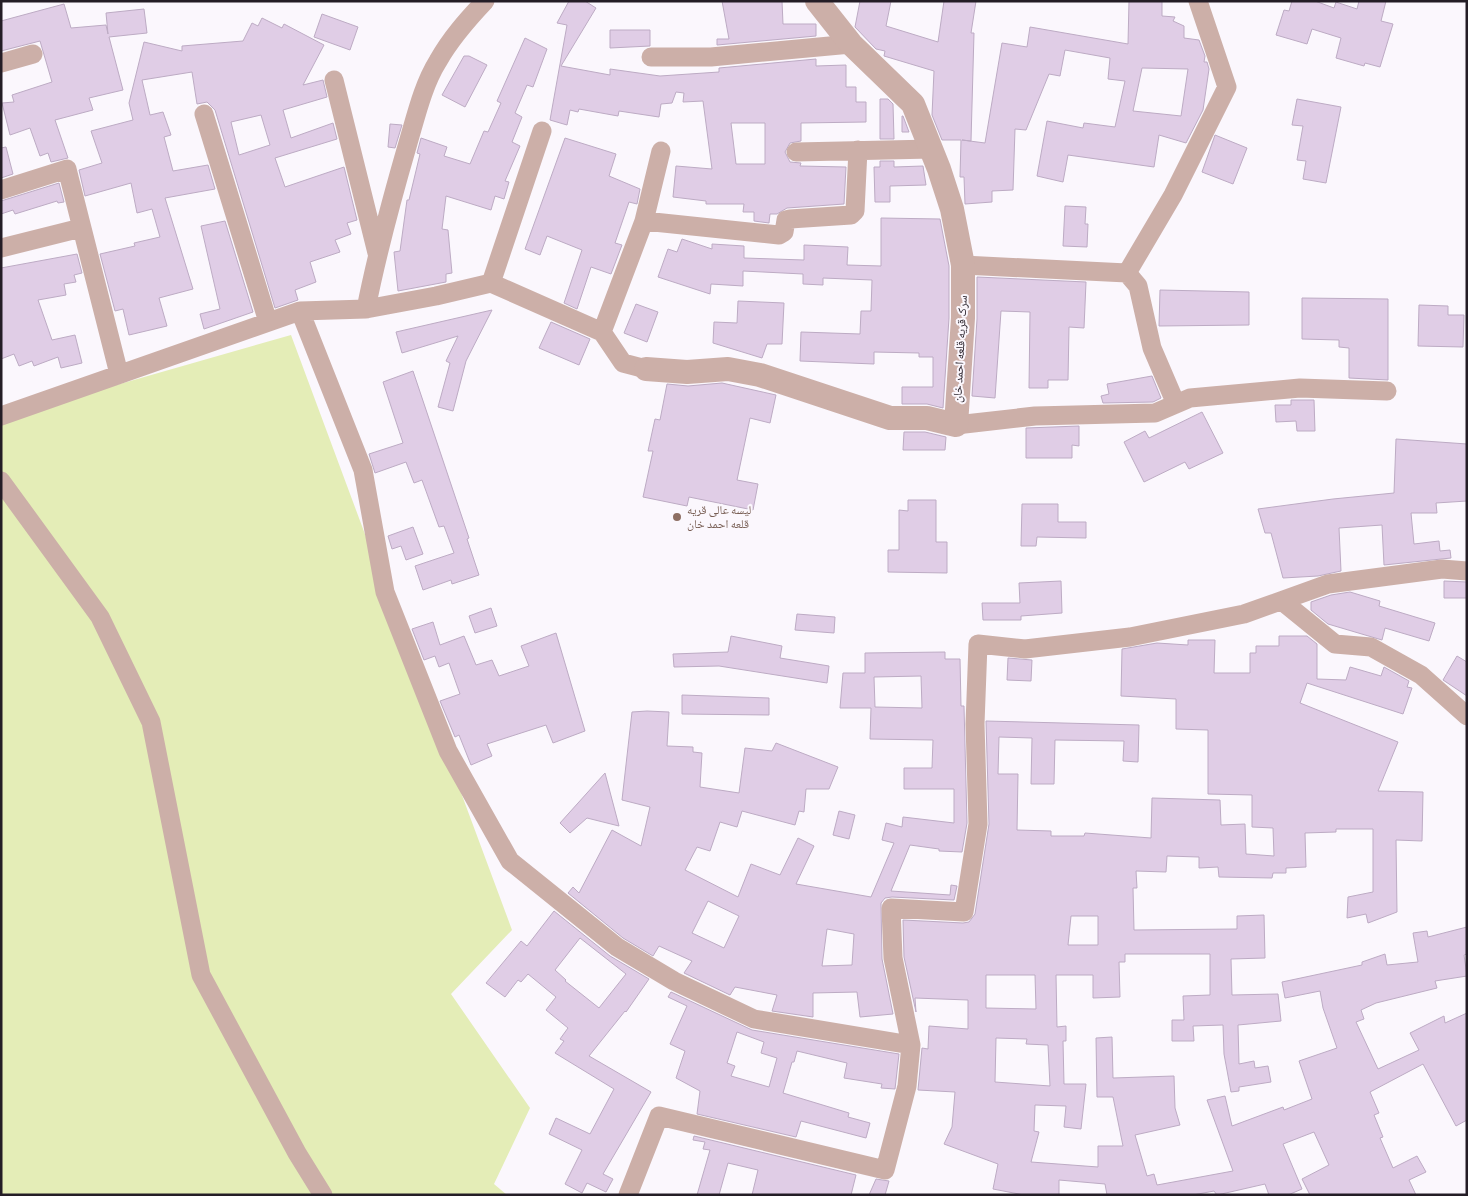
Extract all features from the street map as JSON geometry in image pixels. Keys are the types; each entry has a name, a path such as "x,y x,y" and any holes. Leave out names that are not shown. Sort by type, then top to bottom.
{"street":[{"path":"366,309 377,254 418,112 437,62 460,28 485,1"},
{"name":"سرک قریه قلعه احمد خان","path":"817,1 851,44 913,104 932,149 952,209 963,265 963,318 956,425"},
{"path":"1127,273 1173,195 1227,87 1198,1"},
{"path":"651,58 712,57 851,44"},
{"path":"1,63 33,54"},
{"path":"334,80 377,254"},
{"path":"204,114 268,322"},
{"path":"492,283 542,131"},
{"path":"796,152 932,149"},
{"path":"644,221 779,235 784,232 786,220 851,215 855,211 858,150"},
{"path":"602,332 644,221 661,151"},
{"path":"1,190 67,169 119,374"},
{"path":"1,248 81,228"},
{"path":"963,265 1127,273 1138,286 1152,348 1176,404"},
{"path":"1,416 300,311 366,309 492,283 602,332 623,363 646,369 687,372 728,369 760,375 890,418 927,418 956,425 1035,416 1155,413 1190,398 1300,388 1387,391"},
{"path":"300,311 363,470 385,592 448,751 510,861 617,947 674,981 754,1019 911,1045"},
{"path":"1,481 100,617 151,722 201,975 297,1153 323,1195"},
{"path":"628,1195 660,1116 885,1170 907,1086 911,1045 893,958 891,908 964,912 978,824 975,724 978,644 1025,649 1130,636 1244,614 1328,584 1442,569 1467,571"},
{"path":"1282,601 1335,644 1371,647 1420,675 1463,715 1467,716"}],"green space":[{"path":"291,335 512,930 451,994 530,1108 494,1184 507,1195 1,1195 1,418"}],"building":[{"path":"569,1 585,1 596,8 561,66 610,75 610,69 660,76 719,72 719,68 816,59 816,66 846,65 846,87 856,87 856,102 866,102 866,122 801,123 801,141 790,143 785,152 790,162 801,163 800,166 846,167 844,204 787,208 777,214 770,214 769,223 754,221 754,212 743,212 744,204 706,204 706,201 673,197 676,166 712,169 703,101 683,102 684,93 676,92 672,103 661,104 659,117 619,111 618,116 579,109 578,112 570,110 567,125 550,120 567,25 557,23","holes":["731,123 765,123 765,164 736,164"]},
{"path":"722,1 782,1 783,24 816,24 816,36 717,45 717,39 729,39"},
{"path":"860,1 891,1 886,26 938,42 944,1 976,1 971,33 974,33 971,141 962,140 985,143 1002,43 1027,47 1030,27 1128,44 1129,1 1162,1 1162,16 1175,17 1173,21 1184,26 1184,38 1199,40 1205,56 1204,62 1207,62 1209,69 1203,110 1186,143 1159,135 1154,167 1068,155 1063,182 1037,176 1047,121 1083,128 1084,123 1115,127 1125,81 1108,79 1110,58 1065,50 1060,76 1049,74 1026,130 1015,129 1013,190 992,191 992,202 965,204 964,177 960,177 961,140 942,140 932,115 934,71 884,56 885,51 876,49 855,27","holes":["1142,68 1188,69 1181,116 1133,111"]},
{"path":"1292,1 1315,1 1334,8 1336,2 1357,9 1359,1 1386,1 1381,21 1393,24 1380,67 1365,63 1364,66 1336,58 1341,38 1312,29 1307,44 1276,35 1284,10 1289,11"},
{"path":"64,4 71,28 106,25 108,34 106,13 144,9 147,33 109,37 123,90 89,98 93,110 55,120 68,158 51,162 48,153 40,156 30,128 10,135 2,103 14,102 12,95 52,82 40,41 1,51 1,21"},
{"path":"322,14 358,27 350,50 314,37"},
{"path":"262,18 282,28 284,24 324,45 303,85 323,80 327,97 283,110 291,138 333,123 337,139 275,158 285,187 344,167 357,220 347,223 351,234 335,240 340,252 310,262 316,282 295,290 298,300 275,308 215,110 207,102 197,104 192,72 142,80 150,115 163,112 171,135 164,137 173,171 208,165 215,189 165,198 193,289 159,298 167,326 129,335 123,309 115,311 100,254 135,246 134,243 160,237 152,209 137,213 131,183 85,196 79,170 102,163 91,131 133,120 129,103 144,42 182,51 182,46 243,41 252,23 258,26","holes":["261,115 270,145 239,155 231,122"]},
{"path":"610,30 650,30 650,46 610,48"},
{"path":"525,38 547,49 533,87 527,85 515,113 522,117 512,142 520,146 505,181 509,182 504,199 495,196 491,210 446,196 442,229 448,230 452,273 446,274 446,282 398,291 394,252 400,251 407,200 409,200 420,154 417,153 421,138 447,147 444,156 470,164 484,131 488,132 501,103 497,101"},
{"path":"464,56 469,56 487,65 465,107 442,95"},
{"path":"880,99 888,99 893,104 894,139 880,139"},
{"path":"1297,99 1341,107 1326,183 1303,179 1306,161 1297,160 1303,126 1292,125"},
{"path":"903,116 909,132 902,132"},
{"path":"390,124 402,125 395,148 388,147"},
{"path":"1215,135 1247,148 1233,184 1202,172"},
{"path":"565,138 616,154 609,176 640,189 637,204 629,202 615,243 622,245 611,274 591,267 577,309 564,303 582,250 547,236 540,255 525,249"},
{"path":"6,147 13,174 1,178 1,148"},
{"path":"880,161 894,161 894,167 923,166 926,185 890,186 890,202 875,202 874,167 880,167"},
{"path":"59,183 64,202 58,203 57,201 15,214 13,210 1,214 1,201"},
{"path":"1065,206 1086,207 1085,224 1088,224 1087,247 1063,246"},
{"path":"881,218 940,219 949,266 949,318 943,408 927,404 902,404 902,387 933,387 933,357 919,357 919,353 874,352 874,364 800,361 801,332 860,334 861,311 871,311 872,280 823,278 823,285 803,284 803,274 743,271 743,286 711,284 710,294 658,277 668,249 677,252 682,239 712,249 712,244 744,246 744,258 804,260 804,245 848,247 847,265 881,266"},
{"path":"225,221 253,312 204,329 200,314 220,309 201,226"},
{"path":"77,254 82,273 74,275 76,282 64,284 66,295 38,300 52,340 75,335 82,363 61,368 58,357 34,366 32,361 19,366 14,354 1,359 1,268"},
{"path":"977,277 1086,282 1084,328 1069,327 1068,380 1048,380 1048,388 1029,388 1030,312 1001,311 995,398 972,396 977,319"},
{"path":"1160,290 1249,292 1249,325 1159,326"},
{"path":"1302,298 1388,299 1388,380 1349,378 1349,348 1339,347 1339,340 1302,339"},
{"path":"738,301 784,303 782,344 767,344 762,358 713,343 714,322 737,323"},
{"path":"636,304 658,312 647,342 624,333"},
{"path":"1419,305 1448,306 1448,315 1464,315 1463,347 1418,346"},
{"path":"492,310 466,361 453,411 438,407 450,363 446,361 458,336 402,353 396,332"},
{"path":"551,322 590,339 579,365 539,348"},
{"path":"413,371 469,538 467,539 479,575 452,584 451,580 423,590 415,566 454,553 444,526 439,527 422,480 414,483 406,462 375,473 369,454 403,443 383,382"},
{"path":"1152,376 1161,398 1153,402 1103,403 1101,396 1109,394 1107,384"},
{"path":"722,383 776,395 770,423 750,418 737,480 758,484 753,510 689,497 687,506 643,497 653,451 648,451 655,419 660,420 667,384 688,386"},
{"path":"1291,400 1314,400 1315,431 1297,431 1296,421 1276,422 1275,405 1291,405"},
{"path":"1202,412 1223,453 1189,469 1185,462 1144,482 1124,442 1145,431 1149,438"},
{"path":"1079,426 1079,446 1072,445 1072,458 1026,458 1026,428"},
{"path":"904,432 925,432 946,437 945,450 903,450"},
{"path":"1396,439 1467,444 1467,501 1436,503 1437,513 1411,513 1414,544 1439,541 1440,551 1450,550 1451,558 1384,565 1382,525 1339,528 1341,571 1318,576 1283,578 1271,533 1265,533 1258,509 1394,493"},
{"path":"908,500 936,500 936,542 947,542 947,573 888,572 888,550 899,550 899,510 908,511"},
{"path":"1022,504 1058,504 1058,522 1086,522 1086,538 1037,537 1036,546 1021,546"},
{"path":"413,527 423,554 406,560 401,546 392,549 388,536"},
{"path":"1061,581 1062,613 1021,616 1021,620 983,620 982,603 1020,603 1019,583"},
{"path":"1444,581 1467,582 1467,598 1444,598"},
{"path":"1350,592 1380,601 1379,606 1435,623 1429,641 1385,628 1382,640 1328,624 1311,610 1311,602 1331,595"},
{"path":"491,608 497,626 475,633 469,616"},
{"path":"797,614 835,617 834,633 795,630"},
{"path":"433,622 440,645 464,636 476,665 492,660 499,676 529,666 521,646 556,633 585,731 553,743 546,725 487,744 492,756 471,765 459,735 455,737 440,701 460,694 449,663 439,667 435,656 424,660 412,629"},
{"path":"731,636 782,646 780,658 829,666 827,683 719,666 674,667 673,654 728,652"},
{"path":"1279,636 1307,636 1317,644 1317,679 1346,680 1350,667 1381,676 1384,667 1409,681 1407,687 1412,688 1403,714 1307,683 1300,703 1398,742 1378,791 1423,792 1422,841 1396,840 1397,912 1368,923 1366,914 1347,918 1348,897 1373,892 1373,829 1336,829 1336,832 1305,833 1306,867 1286,868 1286,873 1273,873 1272,878 1219,877 1218,867 1199,868 1199,857 1167,856 1166,872 1136,871 1137,888 1133,888 1134,930 1237,929 1237,916 1264,915 1265,958 1231,959 1232,995 1278,994 1281,1021 1238,1025 1239,1064 1254,1061 1255,1068 1268,1066 1271,1082 1239,1087 1239,1091 1231,1092 1224,1054 1223,1025 1193,1026 1194,1041 1172,1041 1172,1020 1184,1020 1183,996 1210,995 1210,954 1125,954 1125,962 1119,962 1120,997 1093,998 1093,975 1056,975 1057,1027 1066,1026 1066,1041 1063,1041 1064,1084 1086,1084 1081,1129 1064,1127 1066,1106 1035,1105 1034,1131 1039,1132 1031,1162 1098,1167 1098,1146 1123,1146 1113,1097 1097,1097 1096,1038 1112,1037 1113,1078 1174,1076 1175,1108 1180,1125 1135,1135 1147,1176 1154,1174 1157,1185 1233,1171 1207,1100 1225,1096 1232,1126 1283,1107 1284,1110 1312,1099 1299,1061 1337,1048 1323,1008 1320,991 1285,998 1282,982 1362,965 1362,962 1385,954 1387,965 1418,962 1413,933 1427,931 1428,937 1467,927 1467,954 1464,955 1467,976 1435,981 1437,988 1376,1003 1361,1010 1364,1019 1356,1022 1378,1069 1419,1050 1410,1033 1444,1016 1445,1023 1467,1013 1467,1120 1456,1126 1423,1064 1370,1092 1379,1113 1374,1115 1383,1137 1380,1138 1393,1168 1417,1156 1426,1172 1409,1180 1416,1195 1310,1195 1302,1179 1329,1165 1314,1132 1283,1144 1302,1189 1288,1195 1269,1195 1265,1184 1217,1195 1214,1191 1193,1195 1107,1195 1105,1184 1059,1180 1059,1195 1024,1195 993,1189 998,1164 944,1144 952,1127 955,1092 918,1090 922,1048 928,1049 929,1026 968,1029 968,1000 915,998 916,1012 904,957 903,920 963,923 969,922 975,914 989,824 986,721 1139,725 1138,762 1123,761 1124,741 1055,740 1054,784 1031,784 1032,738 999,737 998,774 1018,774 1017,830 1051,831 1051,836 1084,836 1085,833 1151,838 1152,798 1220,800 1221,825 1245,824 1246,854 1274,856 1273,828 1252,827 1252,795 1208,794 1208,730 1176,729 1176,699 1121,696 1122,649 1157,643 1188,645 1188,640 1215,640 1214,673 1250,673 1250,653 1256,653 1256,646 1279,646","holes":["1071,916 1098,916 1098,945 1068,945","986,975 1035,975 1036,1009 986,1008","996,1038 1027,1039 1026,1044 1048,1045 1050,1086 995,1082"]},
{"path":"945,652 945,659 960,659 961,706 964,706 967,823 962,852 939,851 939,849 910,845 891,891 950,895 951,885 957,886 954,900 892,897 885,898 881,903 882,959 893,1014 860,1017 857,992 813,993 813,1017 772,1011 777,995 735,987 730,995 684,973 692,961 659,946 653,956 623,938 568,893 573,887 579,893 612,830 641,846 650,807 622,800 632,712 647,711 669,712 667,746 693,747 693,752 702,753 700,787 739,793 745,748 772,751 776,743 838,767 829,789 806,789 804,812 799,811 795,825 742,811 737,827 720,822 710,851 697,847 685,870 738,897 751,864 780,875 798,838 814,846 796,884 871,897 894,843 882,840 886,823 902,827 903,817 954,823 954,789 904,789 904,768 932,768 933,740 870,739 871,708 840,708 843,673 865,673 865,653","holes":["921,676 922,708 875,707 874,677","708,901 739,916 724,948 692,933","827,929 854,934 852,965 822,966"]},
{"path":"1457,656 1467,662 1467,696 1443,680"},
{"path":"1008,658 1032,660 1031,681 1007,680"},
{"path":"682,695 769,698 769,715 682,714"},
{"path":"605,773 619,826 587,818 570,833 560,823"},
{"path":"839,811 855,815 849,839 833,835"},
{"path":"554,911 610,956 649,979 626,1012 589,1056 651,1092 603,1174 613,1179 606,1192 587,1183 582,1193 565,1184 582,1150 549,1134 556,1118 590,1134 614,1089 555,1053 564,1041 560,1039 568,1028 546,1010 556,997 528,974 521,982 518,980 505,997 486,983 521,941 527,946","holes":["580,938 626,974 599,1008 565,981 555,970"]},
{"path":"671,992 752,1030 899,1054 895,1089 881,1088 882,1084 844,1078 847,1063 797,1051 783,1093 849,1113 848,1117 870,1123 866,1138 801,1121 796,1137 697,1114 700,1091 676,1078 685,1051 670,1044 687,1006 668,997","holes":["737,1032 764,1042 761,1053 777,1058 769,1087 731,1076 735,1066 727,1063"]},
{"path":"694,1136 856,1175 851,1195 752,1195 758,1170 728,1163 719,1195 697,1195 710,1150 703,1149 705,1142 693,1140"},
{"path":"876,1179 889,1181 885,1195 869,1195"}],"place":[{"name":"لیسه عالی قریه قلعه احمد خان","path":"677,517"}]}
